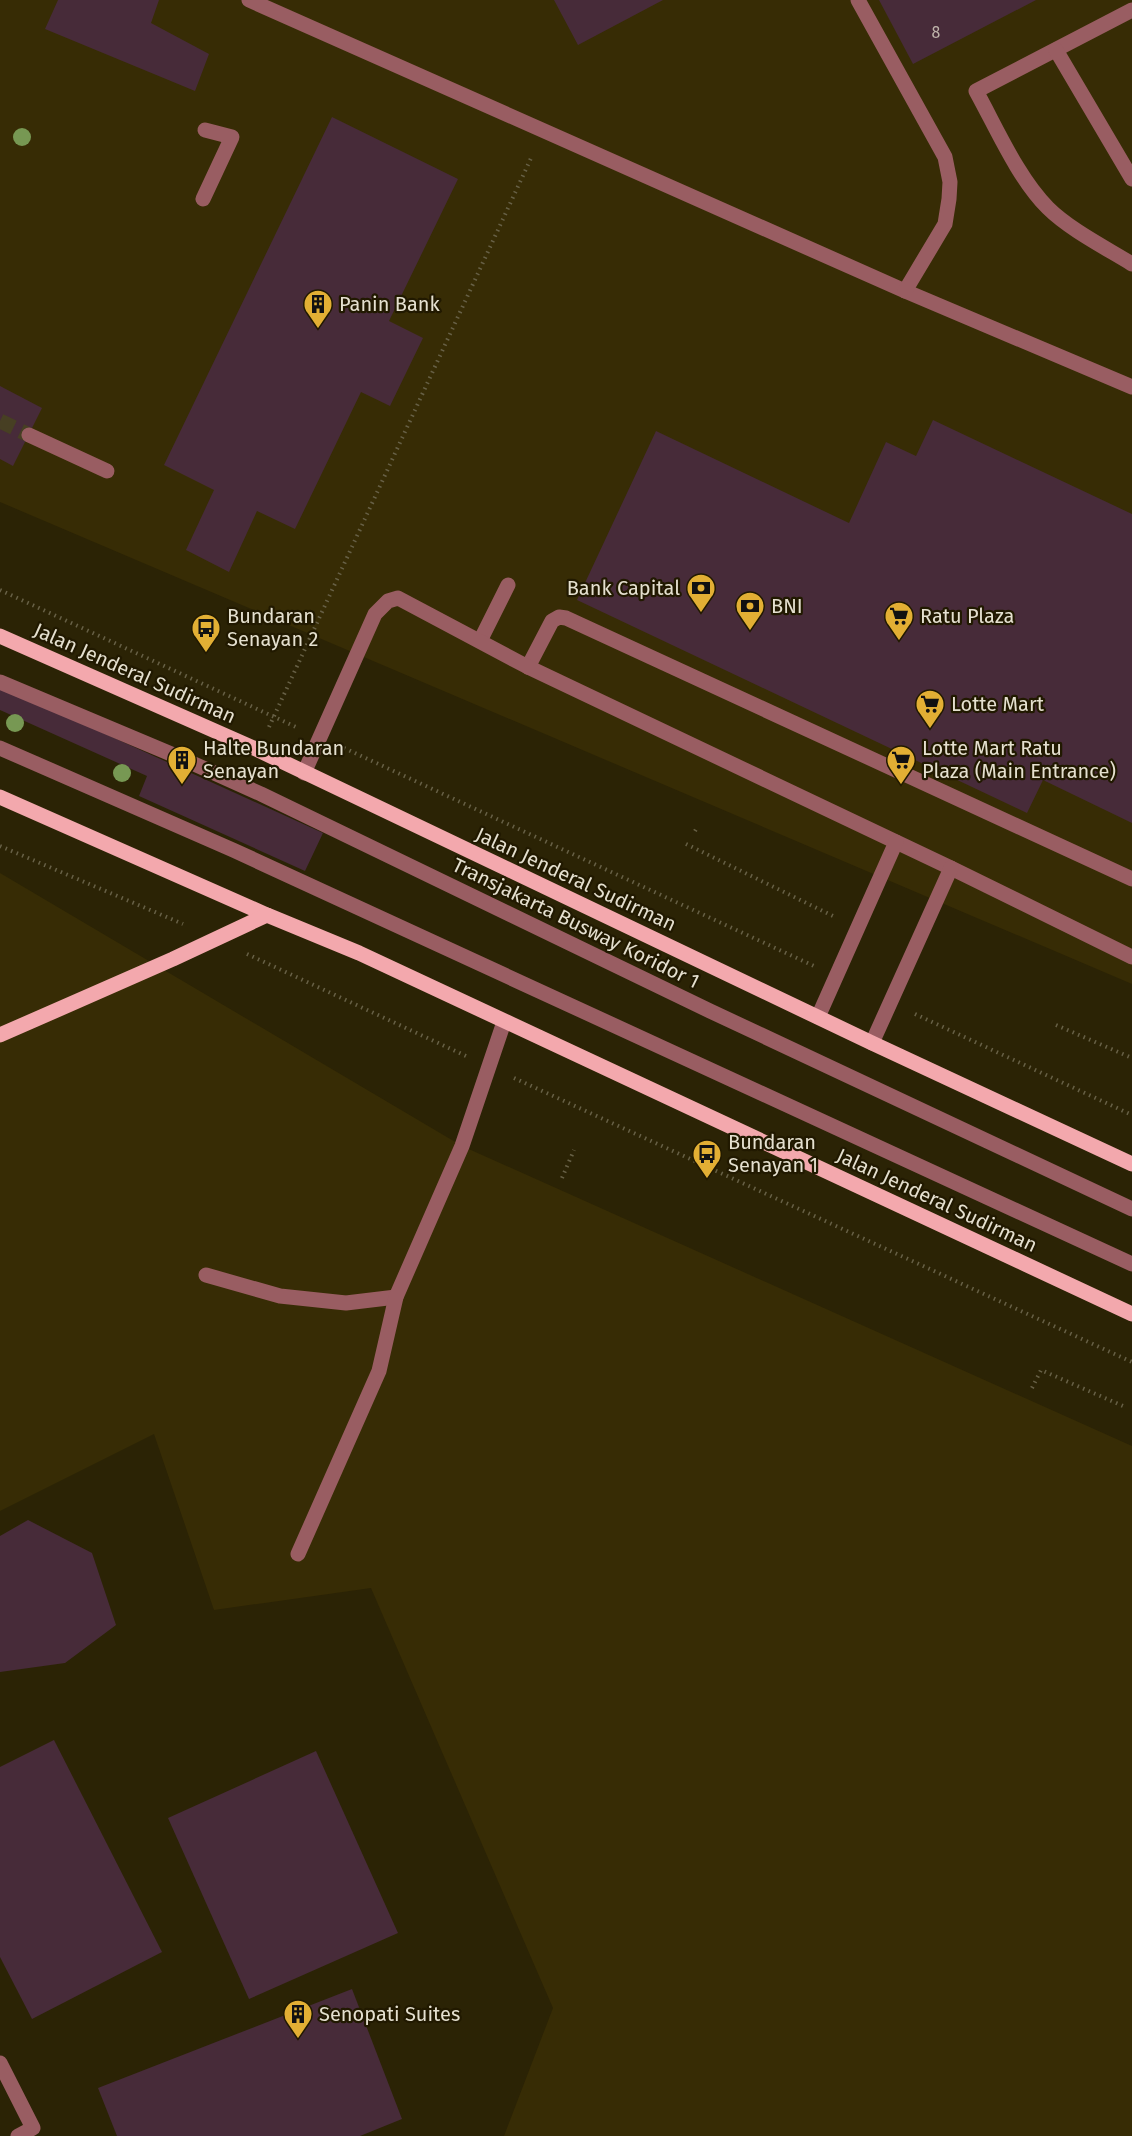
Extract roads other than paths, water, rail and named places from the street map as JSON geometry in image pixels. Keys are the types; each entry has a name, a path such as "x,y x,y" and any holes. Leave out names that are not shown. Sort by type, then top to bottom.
{"main road":[{"name":"Jalan Jenderal Sudirman","path":"0,636 258,750 1132,1164"},
{"name":"Jalan Jenderal Sudirman","path":"0,797 267,915 359,953 1132,1314"},
{"path":"0,1035 267,915"}],"lane":[{"path":"858,0 945,157 950,182 945,224 905,291"},
{"path":"259,2 905,291 1132,387"},
{"path":"1132,10 976,91 1031,189 1050,210 1132,264"},
{"path":"1056,50 1132,179"},
{"path":"203,199 232,136 205,130"},
{"path":"29,435 107,471"},
{"path":"480,640 508,585"},
{"path":"304,773 375,614 388,601 398,598 528,667 951,868 1132,957"},
{"path":"528,667 552,621 559,617 566,618 1132,879"},
{"name":"Transjakarta Busway Koridor 1","path":"0,682 261,794 710,1011 1132,1209"},
{"path":"0,748 233,850 1132,1264"},
{"path":"818,1017 896,842"},
{"path":"872,1042 951,868"},
{"path":"298,1554 379,1371 396,1297 462,1146 504,1022"},
{"path":"206,1275 280,1296 346,1303 396,1297"},
{"path":"0,2063 35,2132 18,2136"}],"tunnel":[{"path":"0,421 29,435"}],"place":[{"name":"Panin Bank","path":"318,330"},
{"name":"Bank Capital","path":"701,614"},
{"name":"BNI","path":"750,632"},
{"name":"Ratu Plaza","path":"899,642"},
{"name":"Bundaran Senayan 2","path":"206,654"},
{"name":"Lotte Mart","path":"930,730"},
{"name":"Halte Bundaran Senayan","path":"182,786"},
{"name":"Lotte Mart Ratu Plaza (Main Entrance)","path":"901,786"},
{"name":"Bundaran Senayan 1","path":"707,1180"},
{"name":"Senopati Suites","path":"298,2040"}]}
